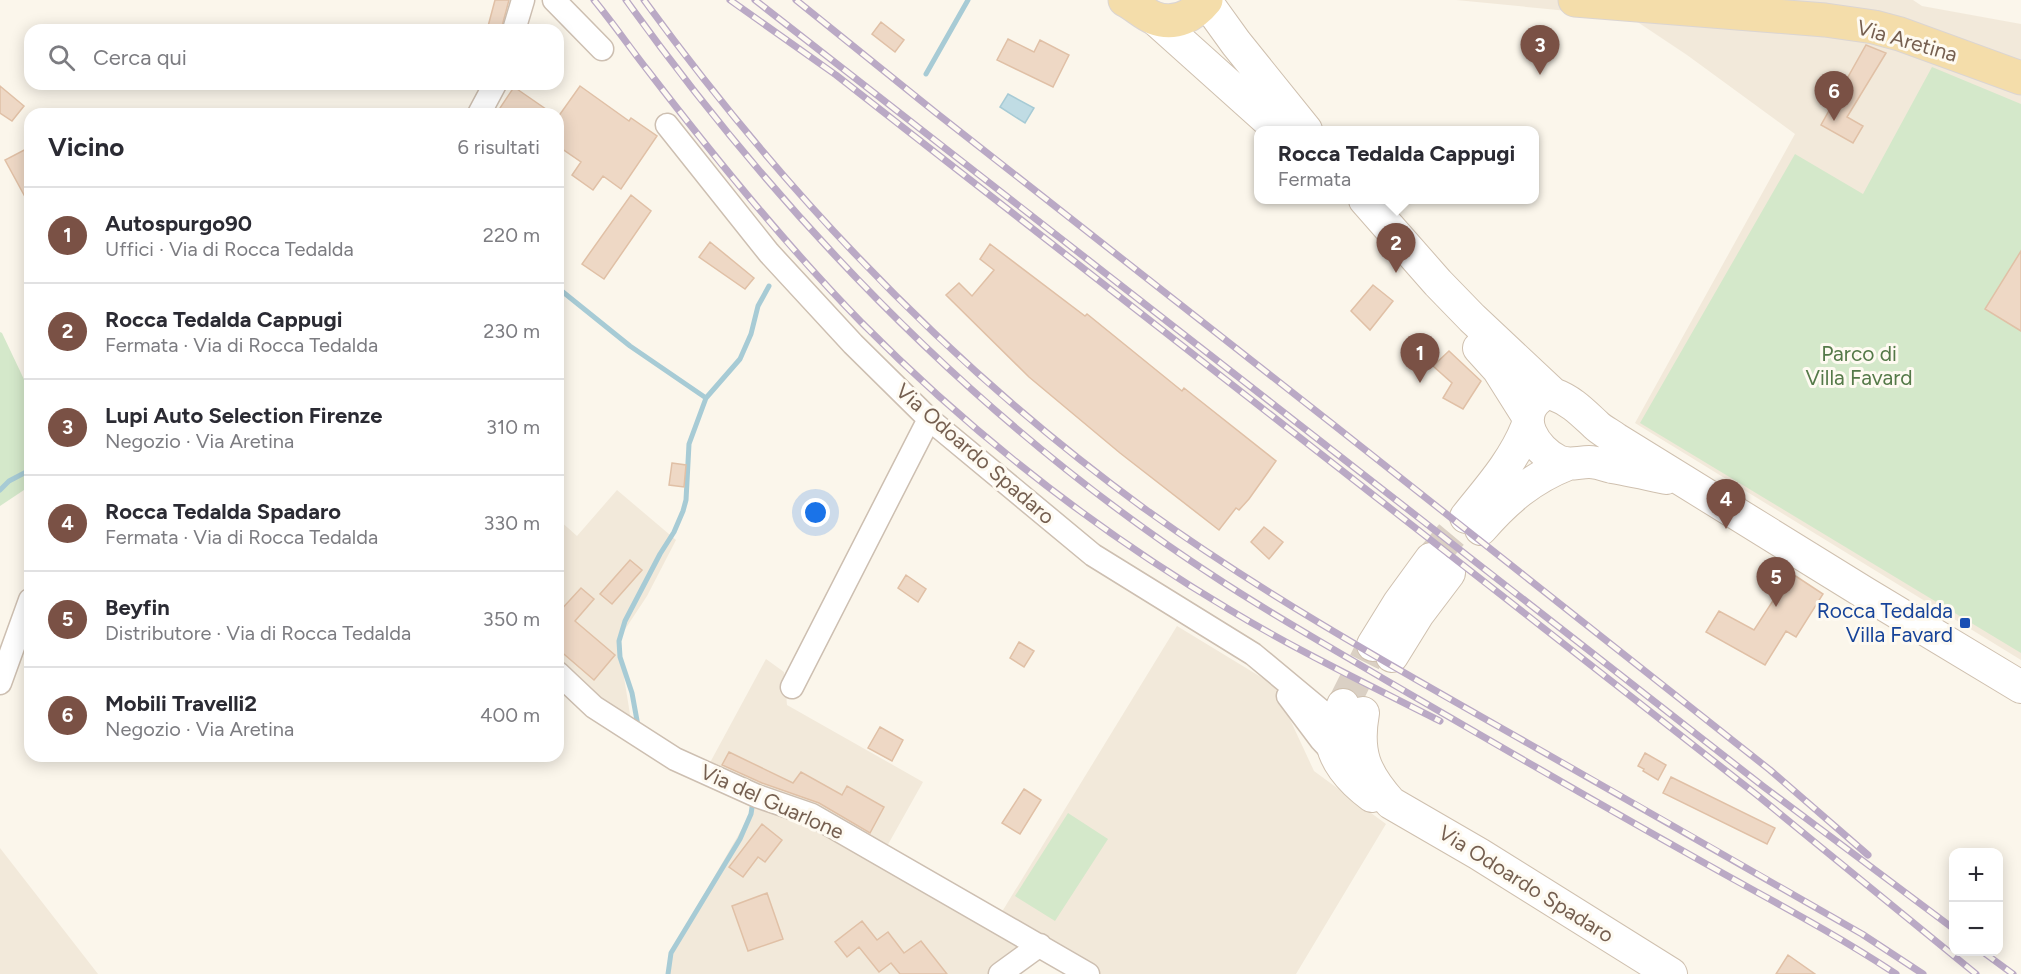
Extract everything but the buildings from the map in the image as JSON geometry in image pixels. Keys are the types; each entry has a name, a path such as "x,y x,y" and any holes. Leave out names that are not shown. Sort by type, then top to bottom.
{"main road":[{"path":"1125,0 1154,18 1177,20 1186,18 1195,12 1205,0"},
{"name":"Via Aretina","path":"1575,0 1821,10 1900,34 2021,78"}],"street":[{"path":"516,24 523,0"},
{"path":"554,0 602,49"},
{"path":"1205,0 1236,44 1303,126"},
{"path":"1154,18 1275,126"},
{"path":"482,108 492,90"},
{"name":"Via Odoardo Spadaro","path":"667,125 770,253 853,344 929,419 1093,555 1253,654 1324,713 1353,709"},
{"path":"1346,204 1401,267 1498,369 1543,451 1558,461 1690,483"},
{"path":"1369,204 1451,297 1553,394 1574,405 1597,426 2021,687"},
{"path":"1553,394 1545,394 1536,400 1520,445 1473,523 1552,470 1578,463 1598,451 1601,437 1597,426"},
{"path":"792,687 929,419"},
{"path":"1382,651 1418,614 1440,566"},
{"path":"0,683 24,617"},
{"name":"Via Odoardo Spadaro","path":"1253,654 1321,740 1348,752 1358,785 1380,801 1393,802 1671,974"},
{"name":"Via del Guarlone","path":"564,679 594,707 675,759 755,794 812,815 1088,974"},
{"path":"1348,752 1360,730 1353,709"},
{"path":"1000,974 1040,945"}],"shaded area":[{"name":"Parco di Villa Favard","path":"1456,0 1913,0 1922,6 2021,24 2021,660 1635,423 1795,134 1687,55 1630,17"},
{"path":"617,490 676,540 647,596 618,640 634,739 564,688 564,524 577,536"},
{"path":"1177,626 1274,685 1314,771 1386,824 1296,974 1068,974 1025,948 989,974 669,974 670,953 754,808 699,783 766,659 784,672 787,705 923,782 886,848 1000,915"},
{"path":"0,848 98,974 0,974"}],"green space":[{"name":"Parco di Villa Favard","path":"1932,67 2021,104 2021,653 1640,423 1795,154 1863,194"},
{"path":"0,332 24,379 24,490 0,506"},
{"path":"1068,813 1108,839 1055,921 1015,896"}],"water":[{"path":"1008,94 1034,108 1025,123 1000,107"}],"waterway":[{"path":"926,74 968,0"},
{"path":"638,726 632,693 620,657 619,641 625,621 674,532 683,511 686,500 689,444 706,398 740,359 751,334 758,306 769,286"},
{"path":"564,293 630,346 706,398"},
{"path":"0,490 9,481 24,473"},
{"path":"668,974 671,953 740,839 751,814 753,801"}],"tunnel":[{"path":"1431,559 1466,517"},
{"path":"1343,705 1373,645"}],"railway":[{"path":"594,0 699,136 805,262 903,363 990,441 1083,513 1180,579 1282,640 1440,721"},
{"path":"626,0 688,83 753,163 822,241 894,316 969,387 1047,454 1129,518 1215,577 1301,630 1573,789 1818,926 1896,974"},
{"path":"644,0 755,142 875,274 938,337 1004,397 1145,509 1281,600 1862,934 1923,974"},
{"path":"730,0 836,75 1757,795 1976,974"},
{"path":"755,0 1764,787 1949,925"},
{"path":"796,0 1770,770 1868,855"},
{"path":"1988,956 2013,974"}],"place":[{"name":"Lupi Auto Selection Firenze","path":"1540,75"},
{"name":"Mobili Travelli2","path":"1834,121"},
{"name":"Rocca Tedalda Cappugi","path":"1396,273"},
{"name":"Autospurgo90","path":"1420,383"},
{"name":"Rocca Tedalda Spadaro","path":"1726,529"},
{"name":"Beyfin","path":"1776,607"},
{"name":"Rocca Tedalda Villa Favard","path":"1965,623"}]}
